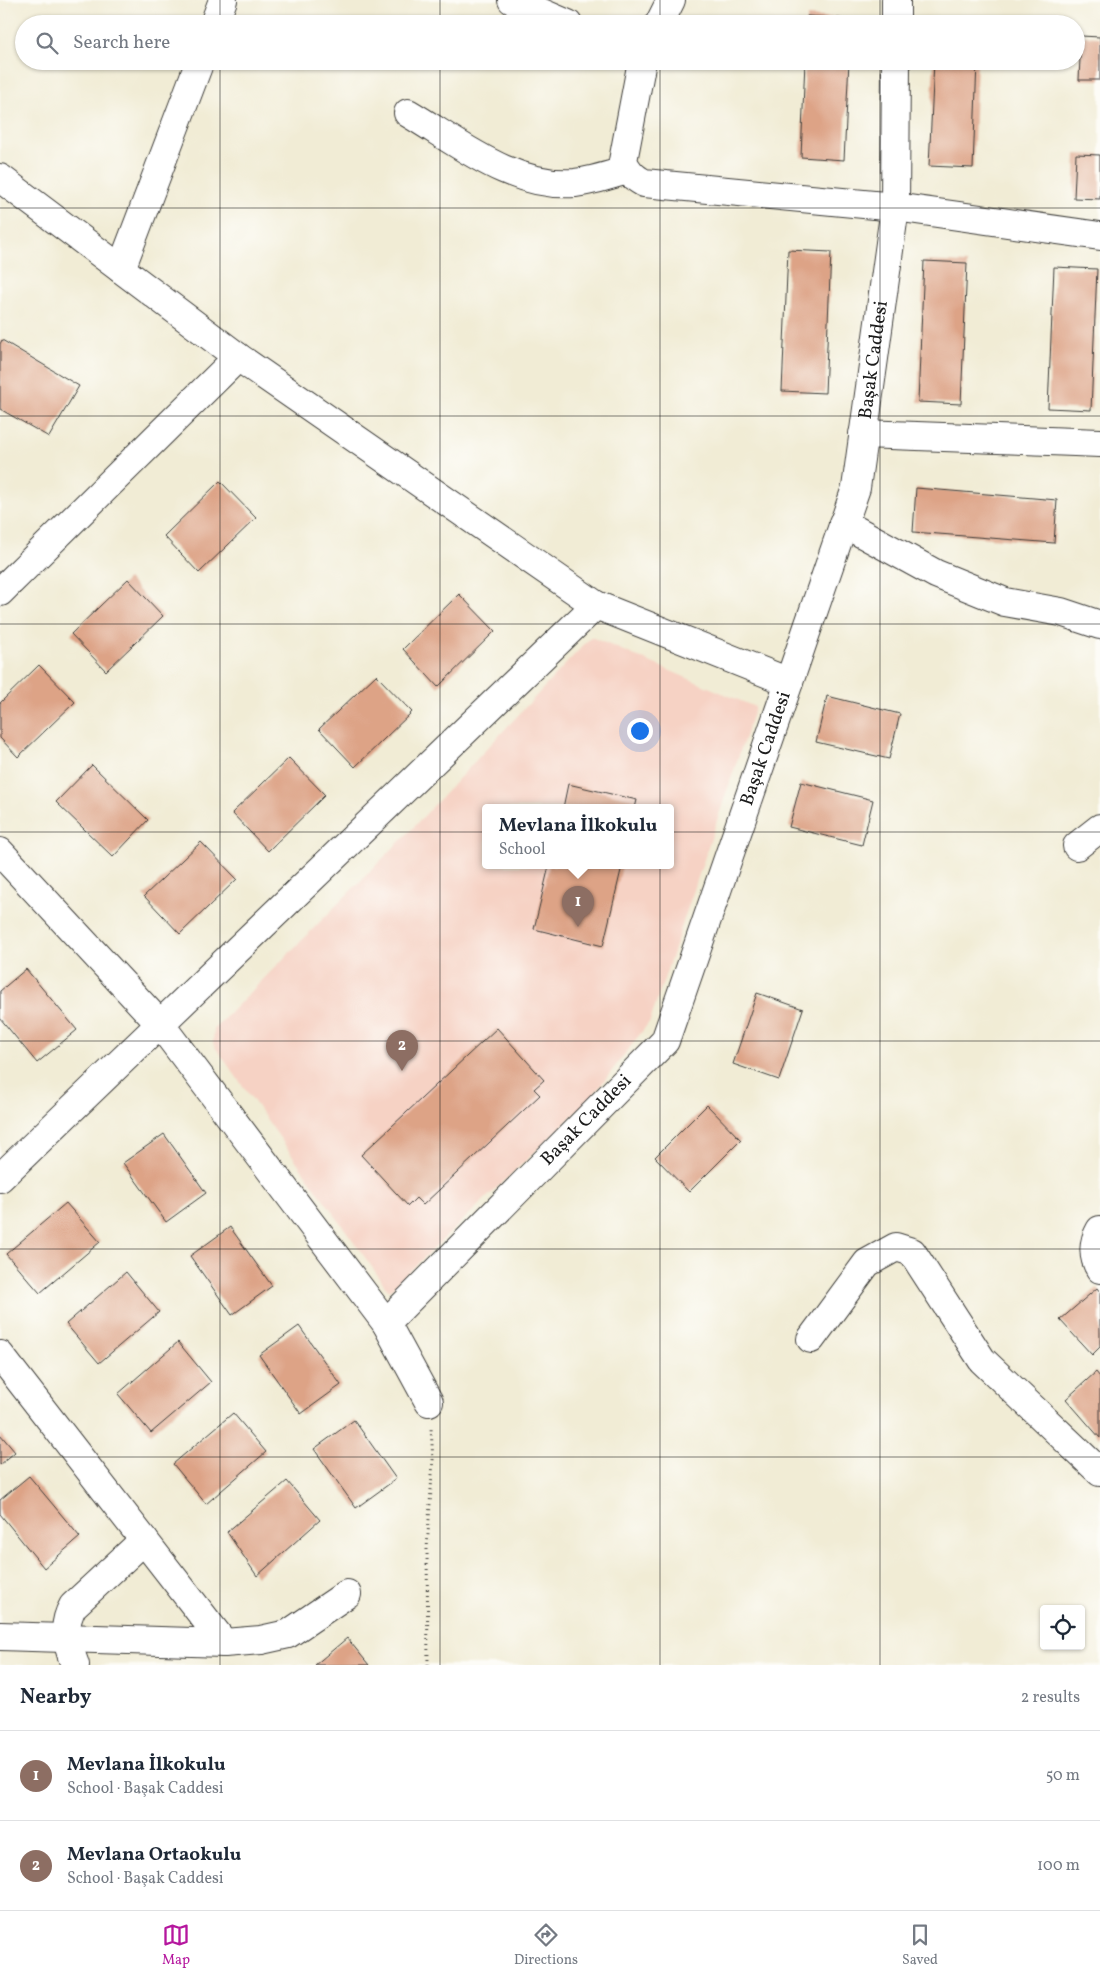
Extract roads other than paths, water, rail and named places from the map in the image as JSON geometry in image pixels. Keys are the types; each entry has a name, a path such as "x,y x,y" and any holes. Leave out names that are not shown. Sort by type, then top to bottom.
{"street":[{"path":"217,15 223,0"},
{"path":"512,0 547,15"},
{"path":"663,15 670,0"},
{"path":"896,0 896,15"},
{"path":"121,269 197,70"},
{"path":"640,70 623,152 627,170 634,178 644,183 895,207 1100,236"},
{"name":"Başak Caddesi","path":"386,1323 665,1041 856,488 895,207 896,70"},
{"path":"408,113 510,174 533,180 574,183 592,181 627,170"},
{"path":"0,178 238,357 596,605 789,682"},
{"path":"0,592 238,357"},
{"path":"863,434 1100,443"},
{"path":"843,523 936,574 1006,602 1061,612 1100,626"},
{"path":"0,1178 596,605"},
{"path":"1078,846 1100,828"},
{"path":"0,852 160,1024 386,1323 429,1402"},
{"path":"1100,1230 1094,1240 1095,1262 1100,1268"},
{"path":"812,1339 867,1263 896,1247 912,1252 925,1269 982,1360 1100,1472"},
{"path":"0,1355 224,1643"},
{"path":"75,1665 65,1637 65,1624 73,1606 144,1540"},
{"path":"0,1636 224,1643 261,1640 288,1634 347,1594"}],"place":[{"name":"Mevlana İlkokulu","path":"578,927"},
{"name":"Mevlana Ortaokulu","path":"402,1071"}]}
